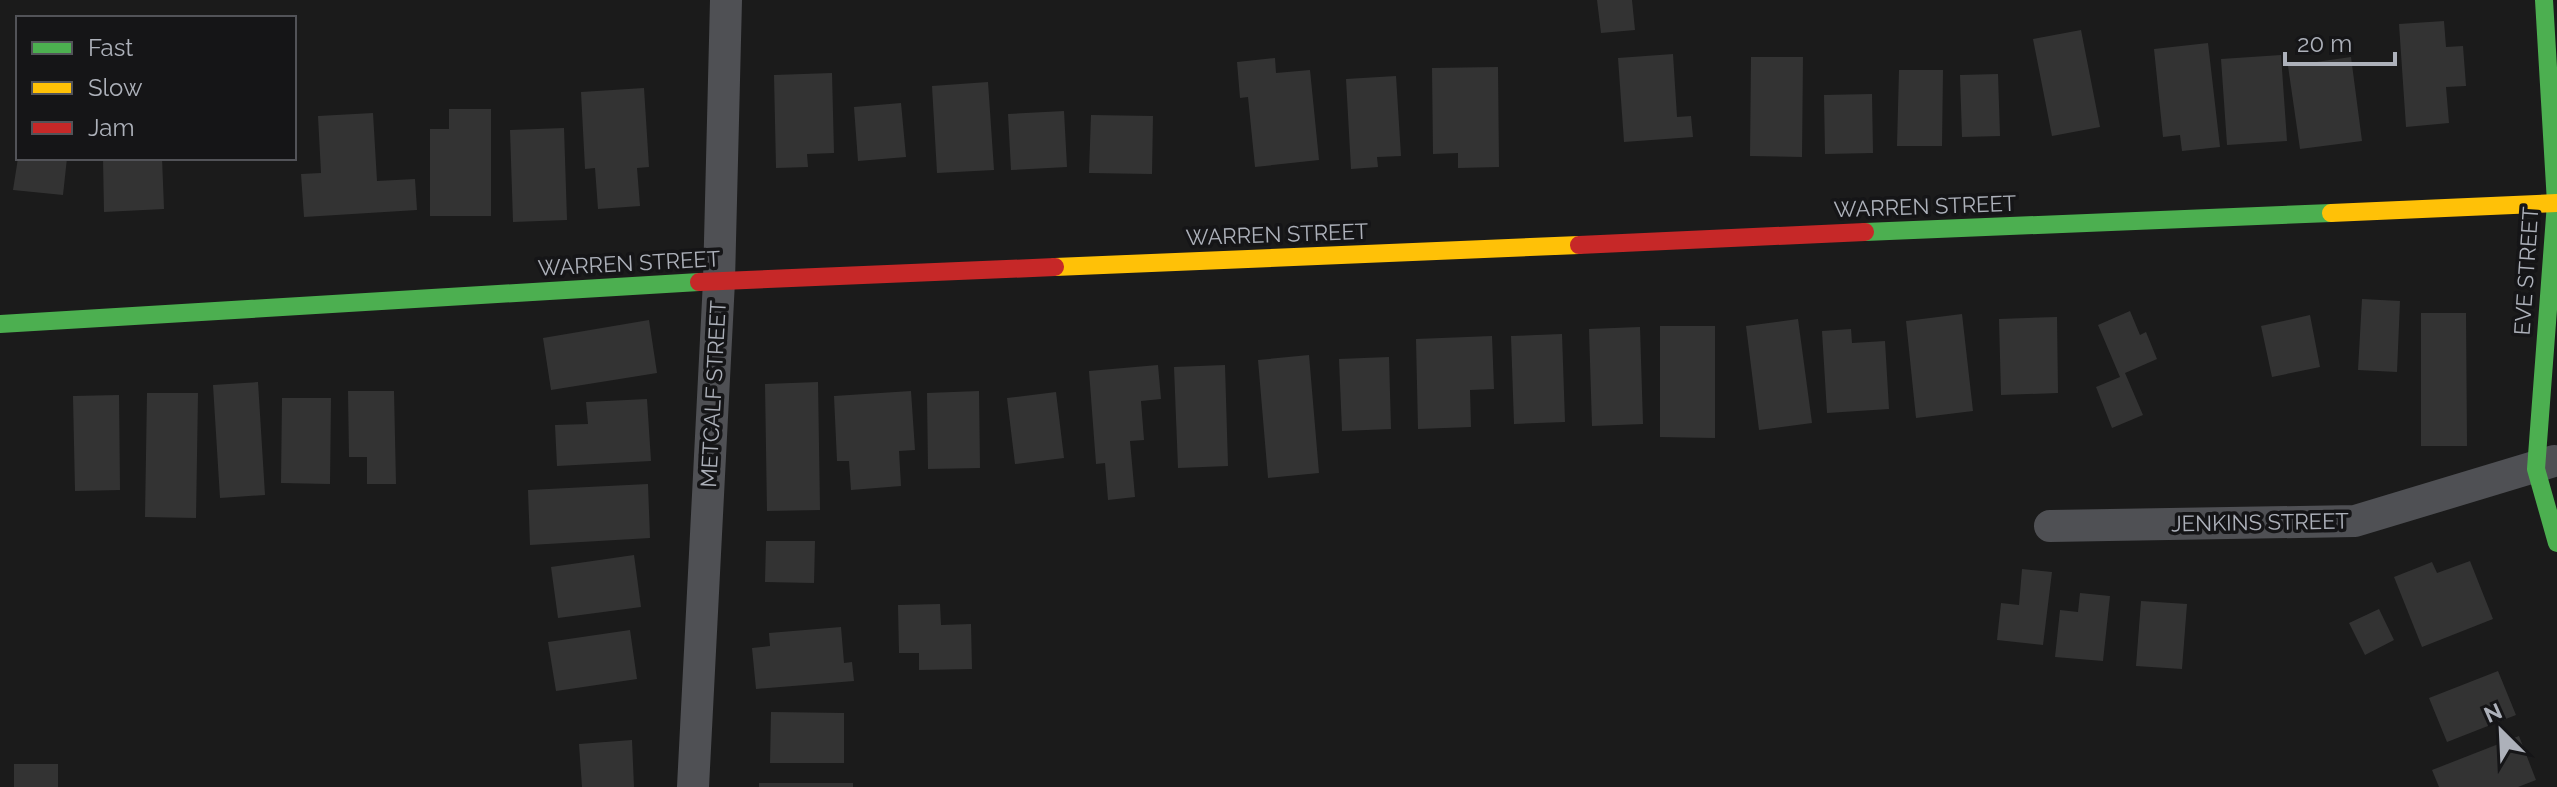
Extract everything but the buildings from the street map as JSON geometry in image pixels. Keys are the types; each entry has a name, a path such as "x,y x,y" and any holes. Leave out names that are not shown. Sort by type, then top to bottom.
{"street":[{"name":"METCALF STREET","path":"693,787 719,281 726,0"},
{"name":"EVE STREET","path":"2544,0 2556,203 2546,464 2557,543"},
{"name":"WARREN STREET","path":"0,324 719,281 2556,203"},
{"name":"JENKINS STREET","path":"2050,526 2355,521 2546,464"}],"traffic: fast":[{"path":"2544,0 2556,203 2536,469 2557,543"},
{"path":"1865,232 2331,213"},
{"path":"0,324 699,282"}],"traffic: slow":[{"path":"2331,213 2557,203"},
{"path":"1055,267 1579,245"}],"traffic: jam":[{"path":"1579,245 1865,232"},
{"path":"699,282 1055,267"}]}
